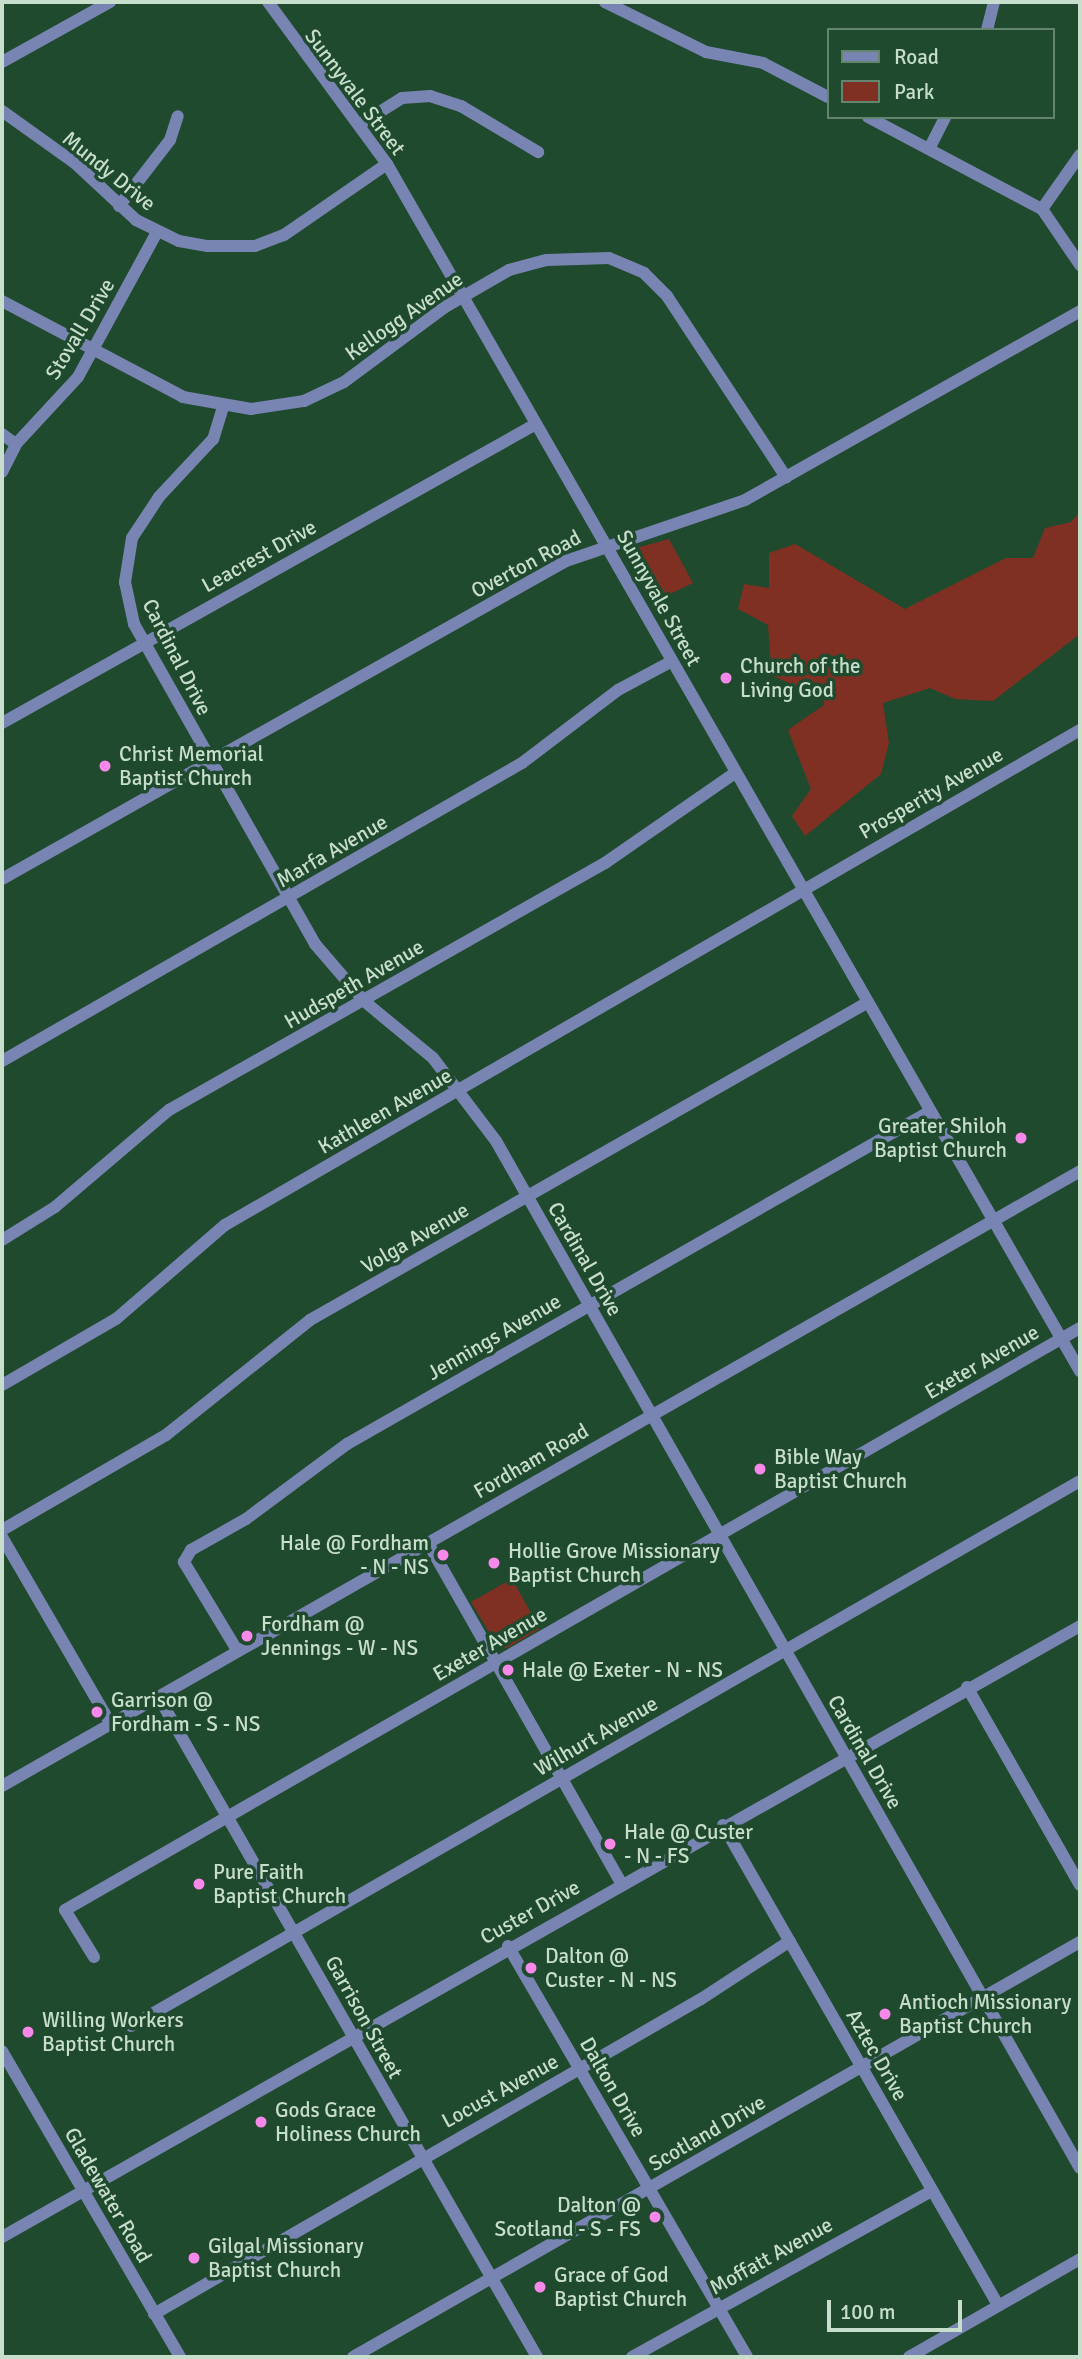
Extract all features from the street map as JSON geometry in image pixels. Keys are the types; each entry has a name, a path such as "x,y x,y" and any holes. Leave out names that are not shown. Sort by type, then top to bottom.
{"street":[{"path":"2,62 110,2"},
{"name":"Sunnyvale Street","path":"268,2 295,47 387,164 607,544 927,1113 1080,1371"},
{"path":"606,2 706,51 763,63 827,96"},
{"path":"988,28 994,2"},
{"path":"359,125 402,98 430,96 461,106 538,152"},
{"name":"Mundy Drive","path":"2,111 76,164 119,206 156,232 208,246 255,246 284,235 387,164"},
{"path":"119,206 170,140 178,116"},
{"path":"872,119 1042,209 1080,265"},
{"path":"929,149 944,119"},
{"path":"1042,209 1080,155"},
{"name":"Stovall Drive","path":"2,472 16,444 69,389 93,351 156,232"},
{"name":"Kellogg Avenue","path":"2,301 183,397 223,407 281,406 322,394 464,296 509,270 547,260 609,258 643,273 667,296 786,477"},
{"name":"Overton Road","path":"2,879 607,544 721,510 786,477 1080,311"},
{"name":"Cardinal Drive","path":"223,407 213,439 150,507 132,538 126,601 145,642 321,953 364,1001 417,1043 461,1089 527,1196 1080,2168"},
{"name":"Leacrest Drive","path":"2,723 536,424"},
{"path":"2,434 16,444"},
{"name":"Marfa Avenue","path":"2,1061 522,763 618,690 672,661"},
{"name":"Prosperity Avenue","path":"801,889 1080,730"},
{"name":"Hudspeth Avenue","path":"2,1240 55,1207 169,1110 605,863 676,807 735,773"},
{"name":"Kathleen Avenue","path":"2,1385 116,1320 225,1225 801,889"},
{"name":"Volga Avenue","path":"2,1530 181,1425 289,1332 865,1004"},
{"name":"Jennings Avenue","path":"237,1650 184,1562 191,1550 246,1519 347,1444 927,1113"},
{"name":"Fordham Road","path":"2,1786 1080,1171"},
{"name":"Exeter Avenue","path":"94,1957 65,1910 1080,1328"},
{"name":"Wilhurt Avenue","path":"131,2026 1080,1481"},
{"path":"2,1537 111,1724"},
{"path":"428,1543 621,1883"},
{"name":"Custer Drive","path":"2,2237 354,2037 508,1946 1080,1626"},
{"path":"967,1688 1080,1885"},
{"name":"Garrison Street","path":"158,1696 354,2037 419,2158 537,2357"},
{"name":"Aztec Drive","path":"723,1825 998,2305"},
{"name":"Locust Avenue","path":"154,2314 419,2158 580,2069 790,1941"},
{"name":"Scotland Drive","path":"353,2357 1080,1942"},
{"name":"Dalton Drive","path":"508,1946 747,2357"},
{"name":"Gladewater Road","path":"2,2051 180,2357"},
{"name":"Moffatt Avenue","path":"632,2357 932,2191"},
{"path":"909,2357 1080,2259"}],"green space":[{"path":"1080,512 1080,634 993,701 955,699 930,688 883,703 889,743 881,774 805,836 792,816 811,789 788,730 824,705 824,685 799,687 772,676 768,625 738,609 744,584 769,588 769,553 795,544 905,609 1006,558 1033,558 1045,528 1071,522"},
{"path":"669,539 693,583 657,600 629,550"},
{"path":"512,1579 540,1629 507,1648 498,1647 471,1602"}],"place":[{"name":"Church of the Living God","path":"726,678"},
{"name":"Christ Memorial Baptist Church","path":"105,766"},
{"name":"Greater Shiloh Baptist Church","path":"1021,1138"},
{"name":"Bible Way Baptist Church","path":"760,1469"},
{"name":"Hale @ Fordham - N - NS","path":"443,1555"},
{"name":"Hollie Grove Missionary Baptist Church","path":"494,1563"},
{"name":"Fordham @ Jennings - W - NS","path":"247,1636"},
{"name":"Hale @ Exeter - N - NS","path":"508,1670"},
{"name":"Garrison @ Fordham - S - NS","path":"97,1712"},
{"name":"Hale @ Custer - N - FS","path":"610,1844"},
{"name":"Pure Faith Baptist Church","path":"199,1884"},
{"name":"Dalton @ Custer - N - NS","path":"531,1968"},
{"name":"Antioch Missionary Baptist Church","path":"885,2014"},
{"name":"Willing Workers Baptist Church","path":"28,2032"},
{"name":"Gods Grace Holiness Church","path":"261,2122"},
{"name":"Dalton @ Scotland - S - FS","path":"655,2217"},
{"name":"Gilgal Missionary Baptist Church","path":"194,2258"},
{"name":"Grace of God Baptist Church","path":"540,2287"}]}
